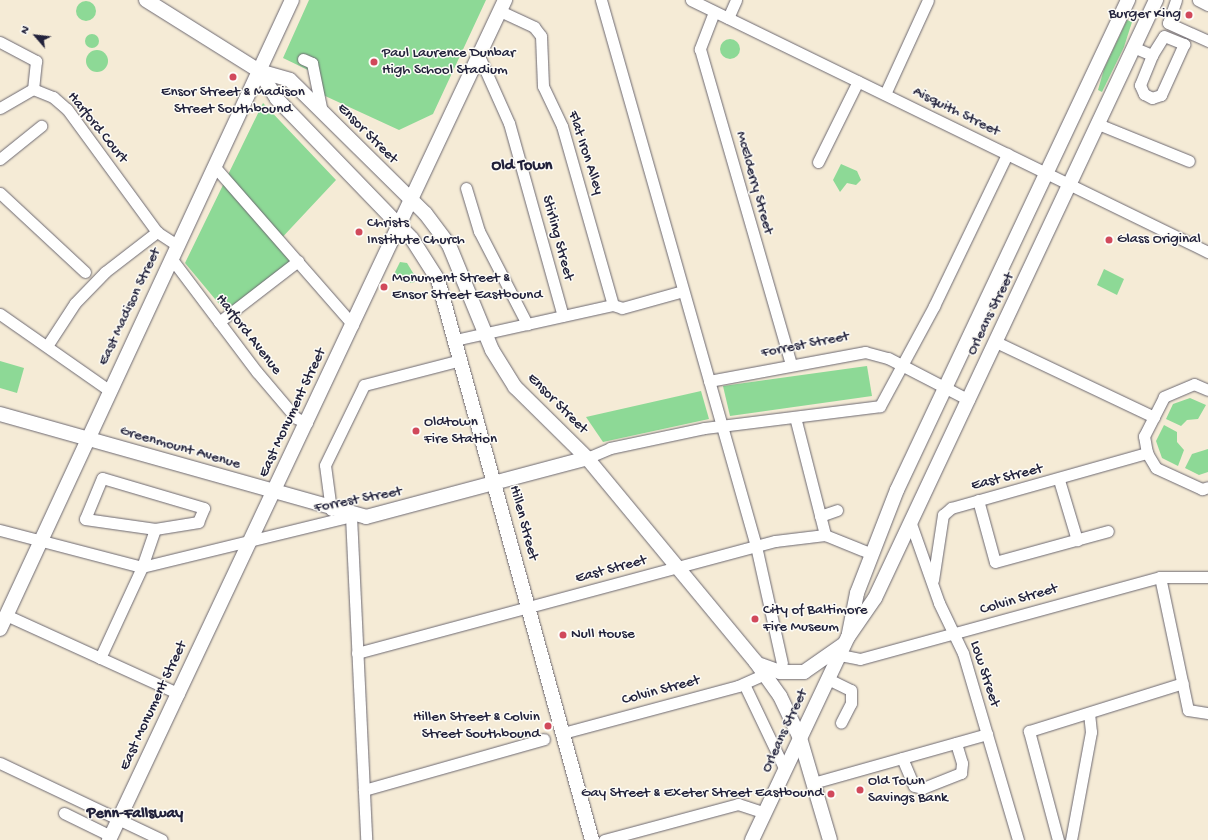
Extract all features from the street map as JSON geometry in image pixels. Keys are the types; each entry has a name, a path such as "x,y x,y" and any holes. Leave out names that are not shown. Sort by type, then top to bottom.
{"main road":[{"name":"Ensor Street","path":"146,0 259,70 290,80 411,200 448,245 484,333 501,367 524,398 587,458 762,669 791,713 800,738 830,840"},
{"name":"East Madison Street","path":"0,629 292,0"},
{"name":"Orleans Street","path":"844,645 858,593 897,490 1128,0"},
{"name":"Orleans Street","path":"752,840 844,645 875,598 910,521 1071,186 1133,47 1156,0"},
{"name":"East Monument Street","path":"110,838 251,543 502,6"},
{"name":"Ensor Street","path":"259,70 277,99 400,225"},
{"name":"Hillen Street","path":"400,225 438,280 456,340 592,840"},
{"name":"Greenmount Avenue","path":"0,414 351,516"},
{"name":"Forrest Street","path":"351,516 383,515 495,485 587,458"},
{"path":"762,669 780,672 804,672 844,645"}],"street":[{"path":"601,0 756,546 782,663"},
{"name":"Aisquith Street","path":"691,0 1208,252"},
{"path":"728,18 736,0"},
{"path":"885,94 928,0"},
{"path":"1176,0 1168,23 1208,41"},
{"path":"1198,0 1208,4"},
{"name":"Flat Iron Alley","path":"502,6 534,27 541,36 543,86 562,126 613,305"},
{"name":"McElderry Street","path":"714,12 700,49 791,364"},
{"path":"1164,36 1184,44 1161,95 1152,98 1144,94 1140,85 1152,55 1164,36"},
{"path":"0,42 36,61 33,89 0,108"},
{"path":"1133,47 1152,55"},
{"name":"Stirling Street","path":"479,56 509,123 563,316"},
{"path":"303,58 312,63 322,112"},
{"path":"818,162 858,81"},
{"name":"Harford Court","path":"33,89 53,97 67,109 157,232 177,245"},
{"path":"1098,124 1189,161"},
{"path":"0,159 41,126"},
{"path":"903,366 1008,154"},
{"path":"214,166 353,325"},
{"path":"466,188 479,231 527,324"},
{"path":"0,193 85,272"},
{"path":"47,346 75,303 105,272 157,232"},
{"name":"Harford Avenue","path":"171,258 219,322 296,418 307,423"},
{"path":"219,322 298,261"},
{"path":"456,340 613,305 622,308 683,291"},
{"path":"0,314 110,390"},
{"path":"996,342 1154,417"},
{"name":"Forrest Street","path":"709,381 791,364 865,352 903,366 969,400"},
{"path":"331,510 325,464 364,385 461,360"},
{"name":"Forrest Street","path":"587,458 610,448 704,428 880,406 903,366"},
{"path":"1208,390 1194,384 1164,397 1144,436 1147,453 1156,468 1202,489 1208,486"},
{"path":"795,417 825,535"},
{"name":"East Street","path":"933,584 943,515 951,508 1059,480 1147,453"},
{"path":"102,478 204,508 198,522 155,529 85,519 102,478"},
{"path":"1059,480 1077,540"},
{"path":"978,500 995,562 1108,531"},
{"path":"820,516 837,510"},
{"path":"351,516 366,840"},
{"name":"Forrest Street","path":"0,530 41,542 142,567 251,543 351,516"},
{"name":"Low Street","path":"910,521 933,584 955,634 987,734 1018,840"},
{"path":"100,658 142,567 155,529"},
{"name":"East Street","path":"357,653 775,542 825,535 872,554"},
{"path":"1160,577 1188,710 1208,713"},
{"name":"Colvin Street","path":"844,645 860,659 1160,577 1208,577"},
{"path":"6,615 179,694"},
{"name":"Colvin Street","path":"563,733 744,684 762,669"},
{"path":"828,679 851,690 851,703 841,723"},
{"path":"1058,840 1029,731 1183,683"},
{"path":"744,684 785,770"},
{"path":"1072,840 1091,732 1089,712"},
{"path":"813,783 987,734"},
{"path":"364,790 544,739"},
{"path":"902,758 914,786 923,788 961,773 962,764 956,743"},
{"path":"0,763 162,840"},
{"path":"604,840 738,804 765,813"},
{"path":"64,813 110,838"}],"green space":[{"name":"Paul Laurence Dunbar High School Stadium","path":"309,0 486,0 433,114 399,130 323,95 308,70 283,58"},
{"path":"86,1 93,4 96,11 93,18 86,21 79,18 76,11 79,4"},
{"path":"1127,20 1132,22 1124,47 1102,92 1098,90 1104,69"},
{"path":"89,34 95,34 99,38 99,44 95,48 89,48 85,44 85,38"},
{"path":"730,39 737,42 740,49 737,56 730,59 723,56 720,49 723,42"},
{"path":"97,50 105,53 108,61 105,69 97,72 89,69 86,61 89,53"},
{"path":"263,103 336,180 277,243 291,261 225,311 185,263"},
{"path":"841,164 857,171 861,180 856,185 847,183 840,192 833,180"},
{"path":"400,262 407,263 418,281 411,283 394,274"},
{"path":"1104,269 1124,279 1117,295 1097,285"},
{"path":"0,361 24,368 17,393 0,388"},
{"path":"867,366 872,396 730,416 723,386"},
{"path":"701,391 709,419 603,442 586,417"},
{"path":"1190,398 1206,405 1198,419 1187,420 1181,426 1166,419 1173,404"},
{"path":"1164,425 1177,432 1177,442 1184,450 1178,466 1162,458 1156,441"},
{"path":"1208,449 1208,472 1199,475 1185,468 1192,454"}],"place":[{"name":"Burger King","path":"1189,15"},
{"name":"Paul Laurence Dunbar High School Stadium","path":"374,62"},
{"name":"Ensor Street & Madison Street Southbound","path":"233,77"},
{"name":"Christs Institute Church","path":"359,232"},
{"name":"Glass Original","path":"1109,240"},
{"name":"Monument Street & Ensor Street Eastbound","path":"384,287"},
{"name":"Oldtown Fire Station","path":"416,431"},
{"name":"City of Baltimore Fire Museum","path":"755,619"},
{"name":"Null House","path":"563,635"},
{"name":"Hillen Street & Colvin Street Southbound","path":"548,726"},
{"name":"Old Town Savings Bank","path":"860,790"},
{"name":"Gay Street & Exeter Street Eastbound","path":"831,794"}],"district":[{"name":"Old Town","path":"522,167"},
{"name":"Penn-Fallsway","path":"135,815"}]}
